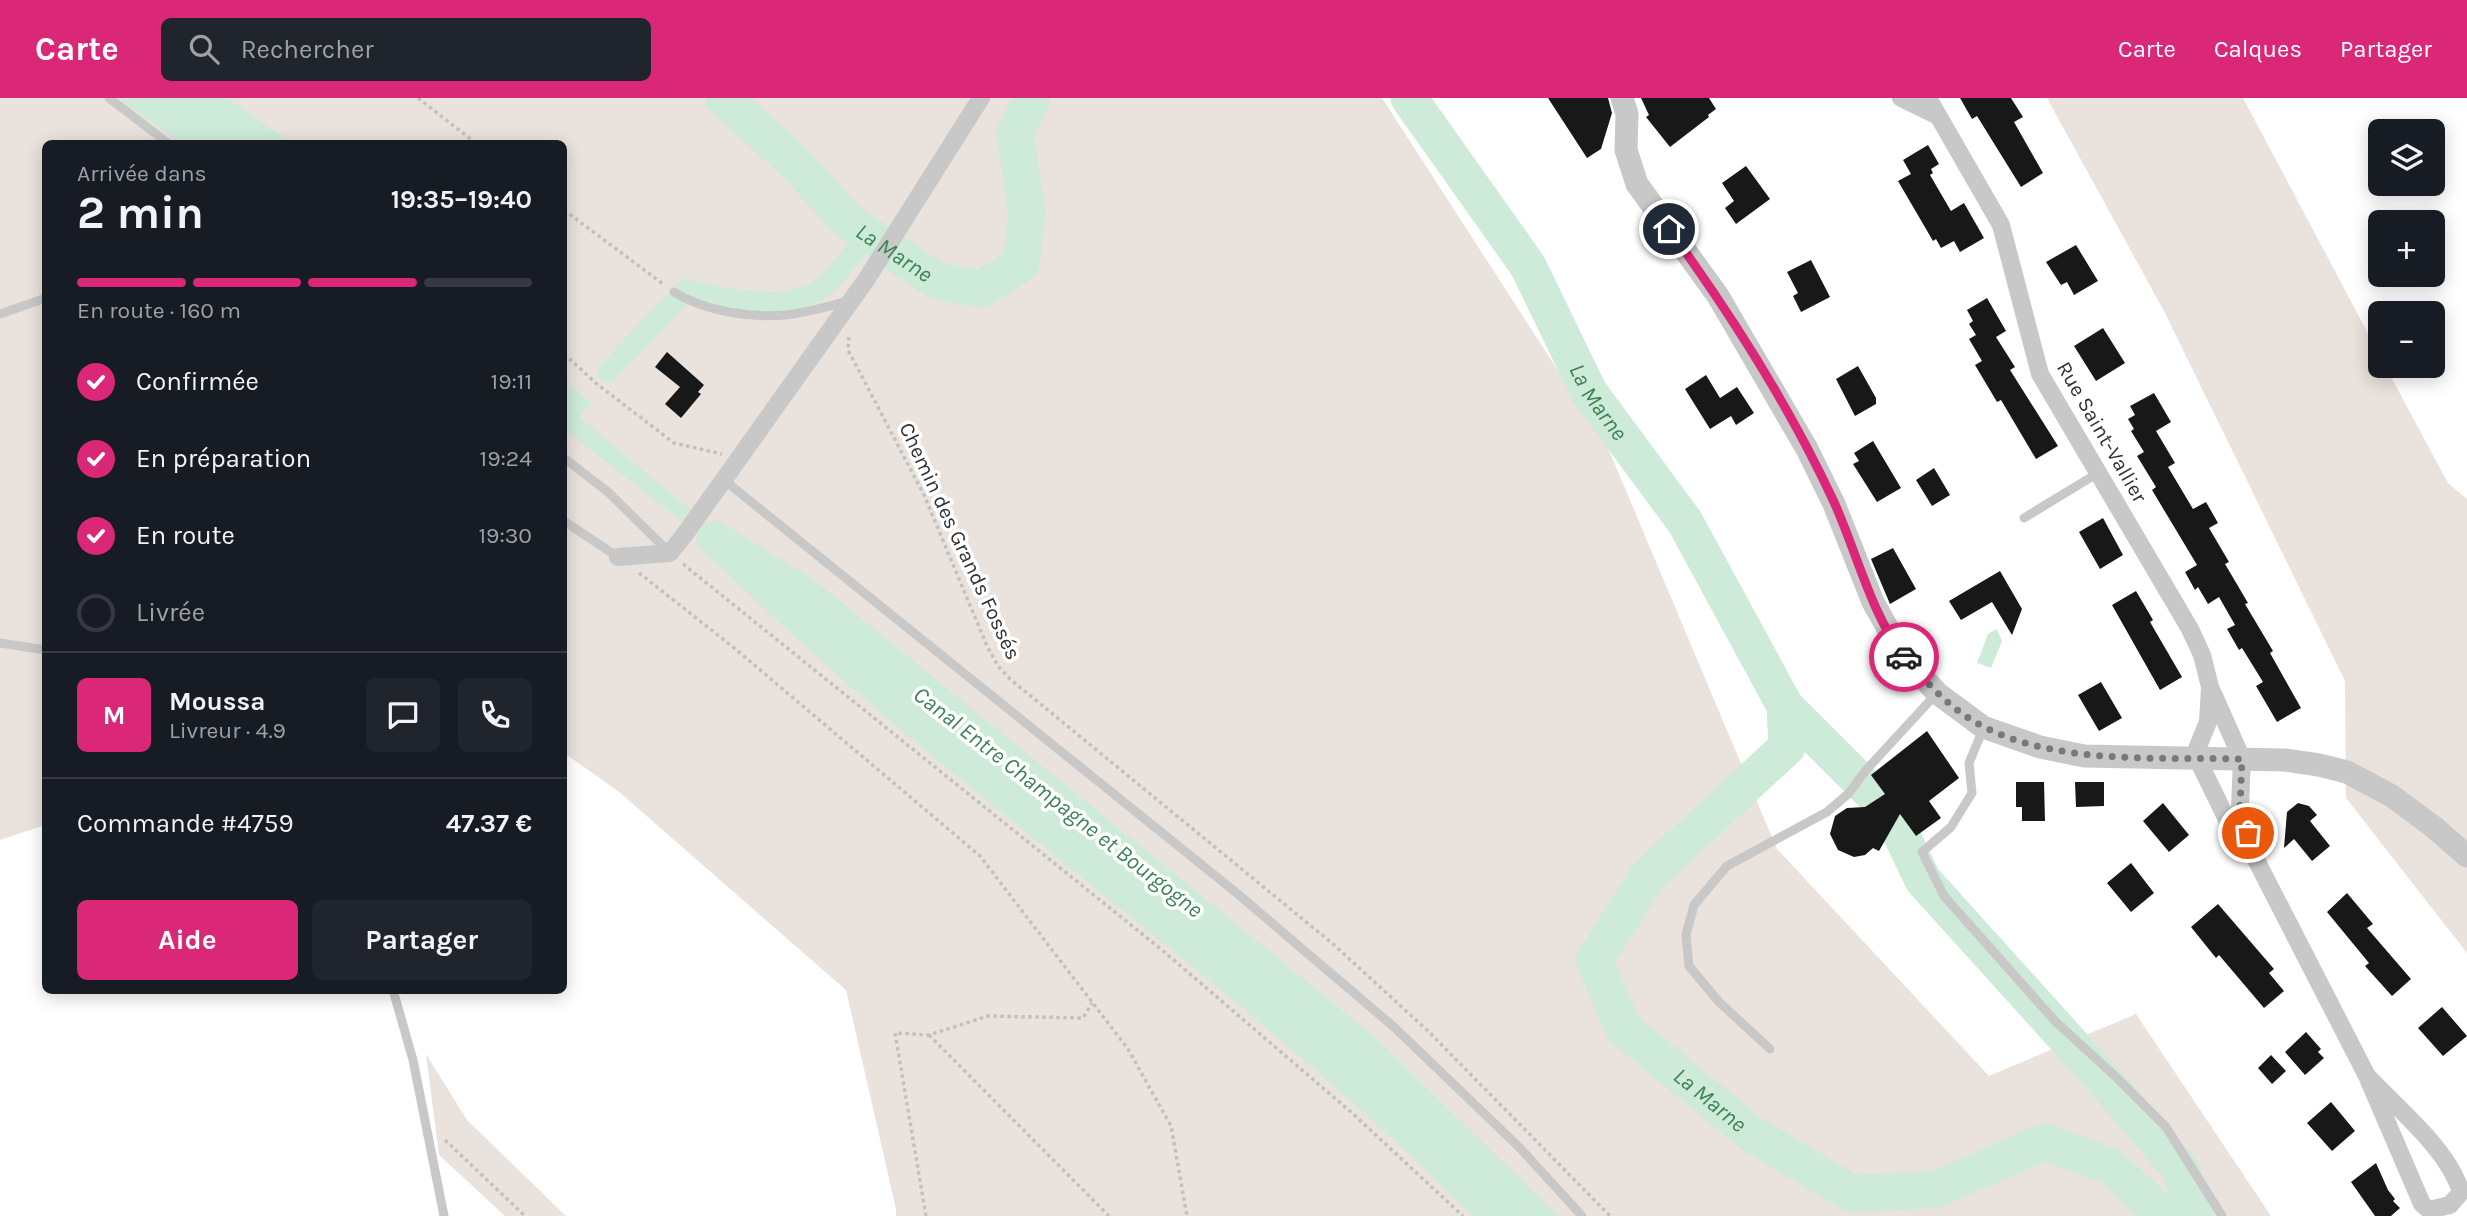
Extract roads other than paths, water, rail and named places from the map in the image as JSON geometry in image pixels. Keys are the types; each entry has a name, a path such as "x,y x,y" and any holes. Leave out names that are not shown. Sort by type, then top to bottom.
{"street":[{"path":"618,557 670,553 866,280 981,98"},
{"path":"1622,98 1627,114 1626,150 1637,184 1718,296 1807,449 1834,504 1873,602 1902,654 1937,693 1983,727 2040,747 2084,755 2285,760 2347,772 2392,796 2467,856"},
{"path":"1900,98 1938,116"},
{"name":"Rue Saint-Vallier","path":"1928,98 2001,225 2040,374 2190,629 2202,655 2210,687"},
{"path":"2210,687 2208,722 2197,749 2197,758 2237,840 2252,852"},
{"path":"2210,687 2242,759 2240,807 2252,852 2367,1076 2422,1205 2429,1210 2450,1205 2461,1192 2456,1177 2430,1142 2367,1076"}],"lane":[{"path":"109,98 164,140"},
{"path":"674,292 698,305 741,313 775,315 851,301"},
{"path":"0,314 42,299"},
{"path":"567,460 608,492 670,553"},
{"path":"2024,518 2098,473"},
{"path":"724,480 1233,890 1384,1018 1520,1148 1582,1216"},
{"path":"567,523 618,557"},
{"path":"0,643 42,649"},
{"path":"1770,1049 1719,1002 1689,967 1686,935 1694,905 1727,866 1827,812 1848,794 1867,769 1937,693"},
{"path":"1983,727 1969,762 1972,793 1951,827 1922,852 1944,896 2046,1011 2166,1127 2222,1216"},
{"path":"394,994 413,1060 444,1216"}],"water":[{"path":"119,98 227,98 288,140 176,140"},
{"name":"Canal Entre Champagne et Bourgogne","path":"567,383 591,403 579,417 709,525 716,519 813,579 1377,1039 1558,1216 1473,1216 1410,1155 1279,1039 909,737 847,683 696,544 697,533 568,432"},
{"path":"1997,629 2002,641 1991,668 1977,663 1988,634"}],"waterway":[{"name":"La Marne","path":"724,98 795,163 850,223 937,281 981,289 1021,264 1027,212 1015,134 1032,98"},
{"name":"La Marne","path":"1409,98 1528,266 1589,392 1685,522 1785,706 1787,747 1648,876 1594,961 1624,1029 1752,1134 1853,1194 1937,1189 2044,1142 2110,1166 2164,1216"},
{"path":"608,372 686,290 757,302 794,300 825,285 868,235"},
{"name":"La Marne","path":"1785,706 1878,799"},
{"name":"La Marne","path":"1894,820 1923,880 2110,1087 2181,1170 2195,1216"}]}
